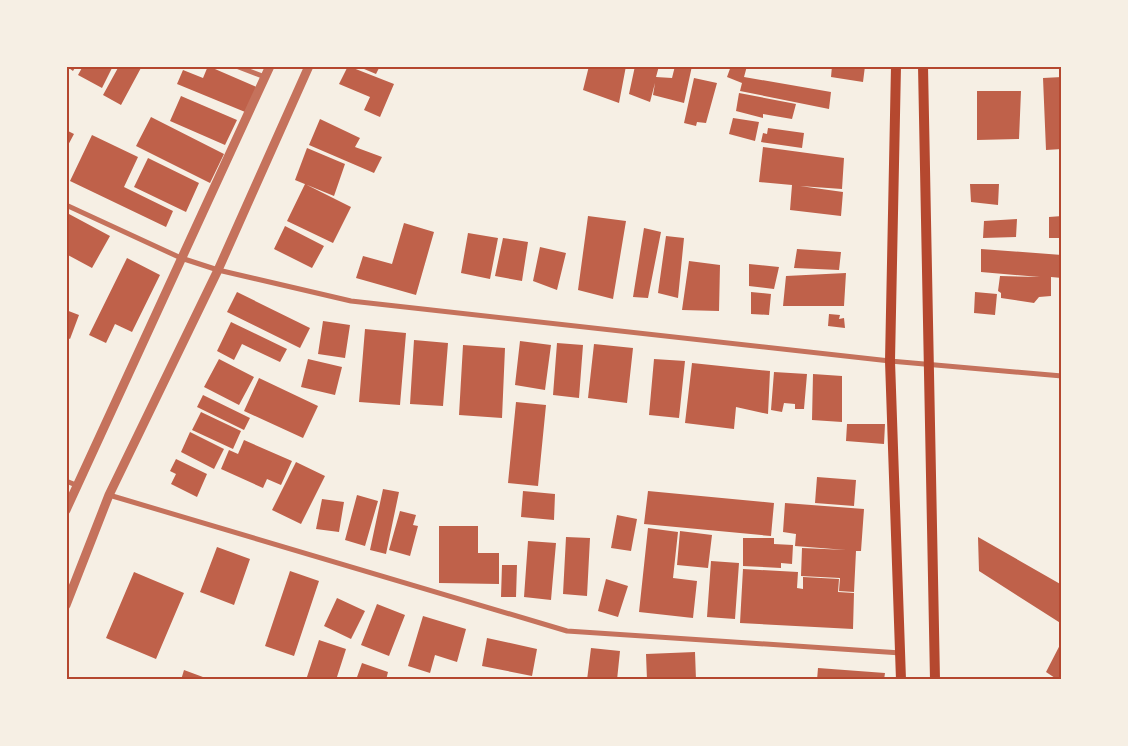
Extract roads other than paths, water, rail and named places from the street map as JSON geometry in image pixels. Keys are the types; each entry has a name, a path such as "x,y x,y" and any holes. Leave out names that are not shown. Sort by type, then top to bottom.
{"main road":[{"path":"896,66 890,361 902,680"},
{"path":"923,66 935,680"}],"street":[{"path":"236,66 265,77"},
{"path":"66,510 270,66"},
{"path":"66,605 109,495 218,270 309,66"},
{"path":"66,205 181,258 218,270 352,301 890,361 1062,376"},
{"path":"66,481 76,485"},
{"path":"109,495 567,631 901,653"}]}
